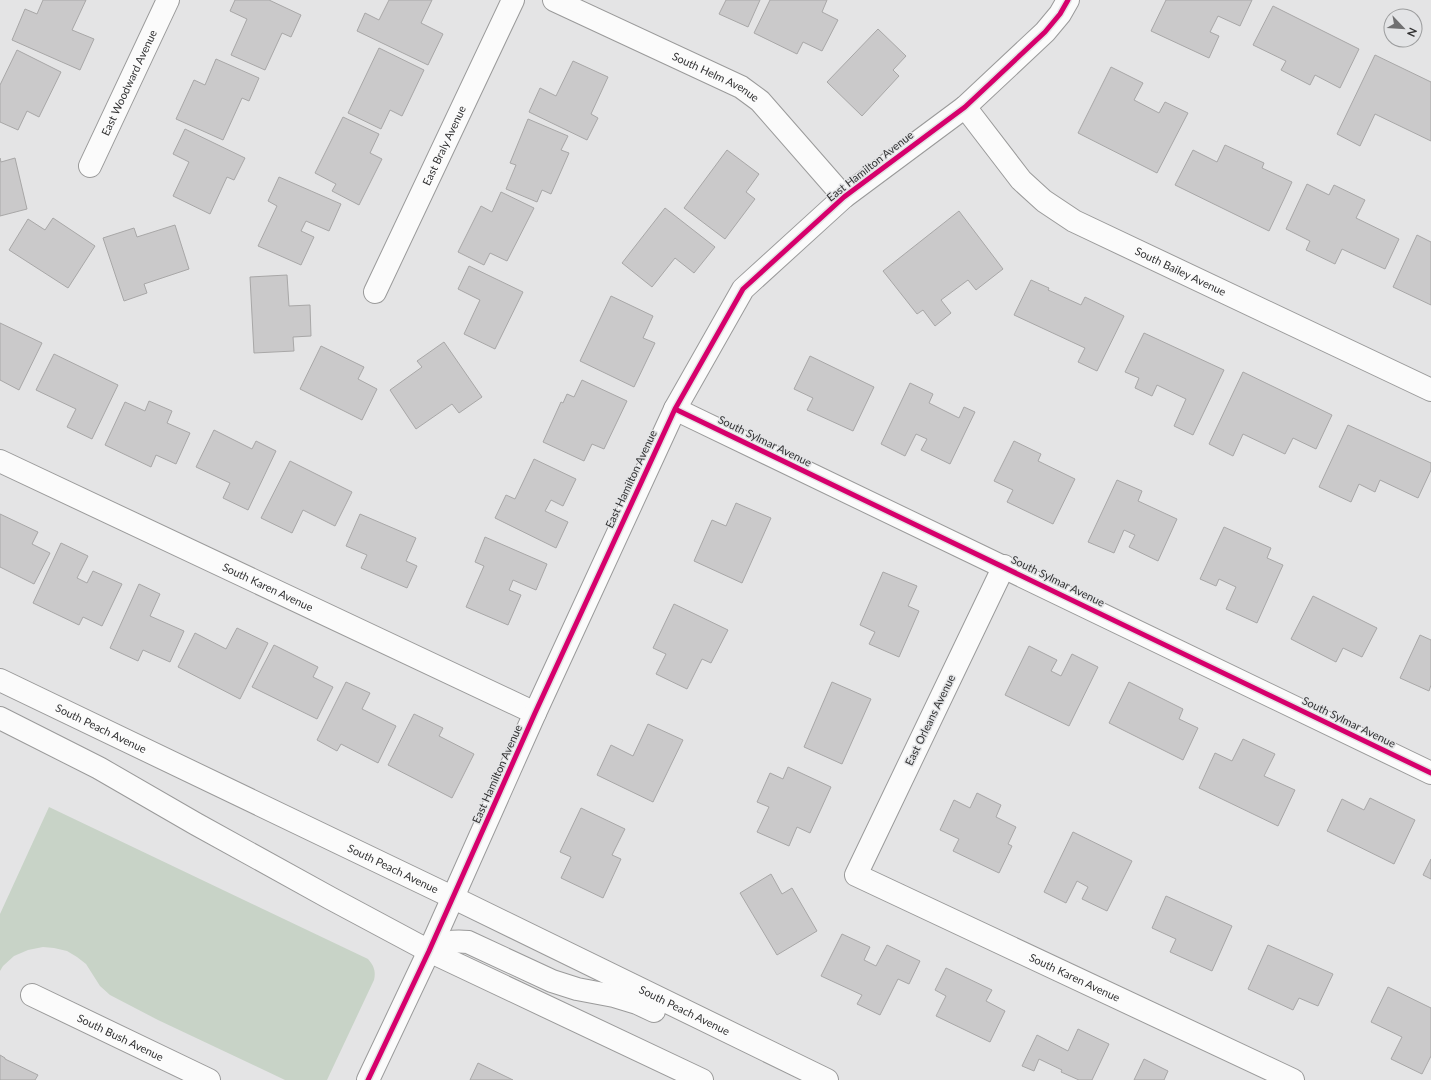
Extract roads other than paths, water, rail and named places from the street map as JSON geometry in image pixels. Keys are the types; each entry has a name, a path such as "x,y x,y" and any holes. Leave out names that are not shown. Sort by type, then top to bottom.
{"street":[{"name":"East Woodward Avenue","path":"90,166 168,0"},
{"name":"East Braly Avenue","path":"375,292 513,0"},
{"name":"South Helm Avenue","path":"554,0 741,87 760,101 844,197"},
{"name":"East Hamilton Avenue","path":"368,1080 429,951 535,713 675,408 743,289 844,197 965,107 1045,32 1060,14 1068,0"},
{"name":"South Bailey Avenue","path":"965,107 1021,180 1044,201 1074,221 1431,390"},
{"name":"South Sylmar Avenue","path":"675,408 1431,773"},
{"name":"South Karen Avenue","path":"0,460 535,713"},
{"name":"East Orleans Avenue","path":"856,874 1004,566"},
{"name":"South Peach Avenue","path":"0,680 452,897 828,1080"},
{"path":"0,718 99,768 196,824 429,951 702,1080"},
{"name":"South Karen Avenue","path":"856,874 1293,1080"},
{"path":"429,951 442,944 455,941 468,942 552,981 577,989 614,996 637,1003 679,1023 741,1048 803,1068"},
{"name":"South Bush Avenue","path":"32,995 209,1080"}]}
